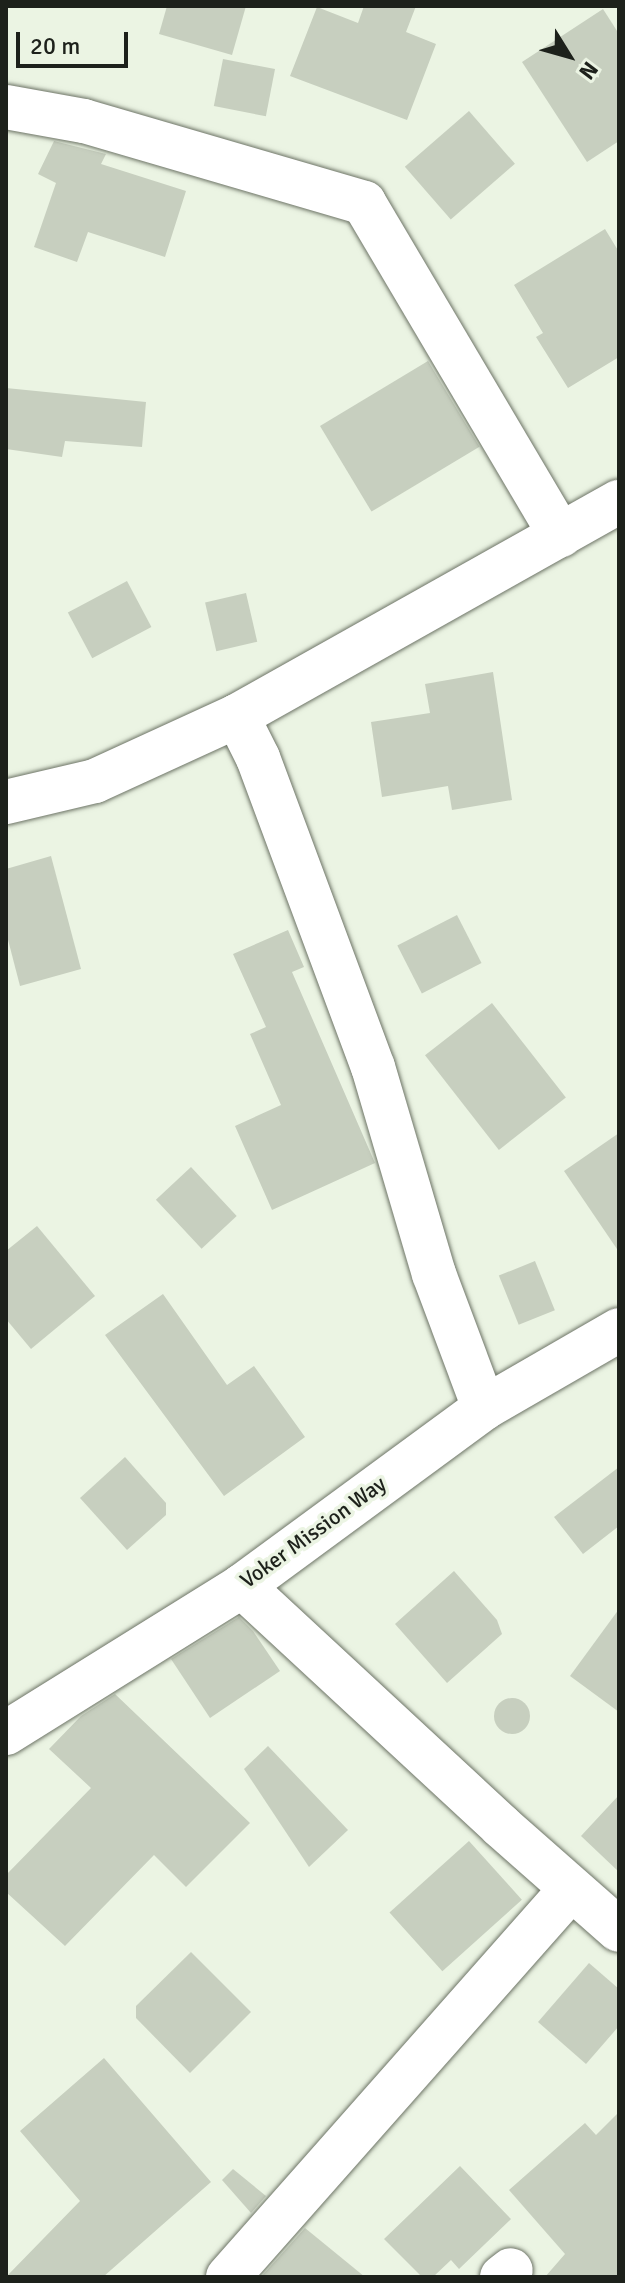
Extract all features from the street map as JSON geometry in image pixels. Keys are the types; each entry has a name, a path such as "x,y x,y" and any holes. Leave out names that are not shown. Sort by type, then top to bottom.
{"street":[{"path":"6,107 84,121 364,203 560,535"},
{"path":"6,802 95,781 237,716 619,502"},
{"path":"237,716 258,758 373,1067 434,1274 484,1408"},
{"name":"Voker Mission Way","path":"6,1733 242,1586 484,1408 619,1330"},
{"path":"242,1586 619,1930"},
{"path":"228,2277 571,1889"}],"building":[{"path":"167,6 246,6 232,55 159,34"},
{"path":"364,6 416,6 406,32 436,44 407,120 290,76 317,7 358,23"},
{"path":"603,9 619,34 619,141 587,162 522,62"},
{"path":"223,59 275,69 266,116 214,106"},
{"path":"469,111 515,164 451,220 405,167"},
{"path":"54,141 106,154 101,164 186,191 165,257 88,232 77,262 34,247 56,183 38,174"},
{"path":"605,229 619,252 619,357 568,388 536,337 543,333 514,285"},
{"path":"428,361 480,447 372,512 320,426"},
{"path":"6,388 146,402 142,447 65,441 62,457 6,449"},
{"path":"127,581 151,627 92,658 68,612"},
{"path":"246,593 257,642 216,651 205,602"},
{"path":"493,672 512,800 452,810 448,786 382,797 371,722 430,713 425,684"},
{"path":"51,856 81,969 20,986 6,932 6,869"},
{"path":"457,915 482,963 422,994 397,945"},
{"path":"288,930 304,967 292,972 375,1163 272,1210 235,1126 281,1105 250,1034 266,1027 233,954"},
{"path":"492,1003 566,1098 499,1150 425,1055"},
{"path":"619,1133 619,1252 564,1171"},
{"path":"191,1167 237,1216 202,1249 156,1200"},
{"path":"37,1226 95,1296 31,1349 6,1319 6,1251"},
{"path":"535,1261 555,1310 519,1325 499,1276"},
{"path":"163,1294 227,1385 254,1366 305,1437 224,1496 105,1335"},
{"path":"125,1457 166,1503 166,1515 127,1550 80,1498"},
{"path":"619,1467 619,1526 583,1554 554,1517"},
{"path":"454,1571 497,1620 502,1634 447,1683 395,1624"},
{"path":"619,1609 619,1712 570,1676"},
{"path":"239,1617 253,1631 280,1671 210,1718 171,1659"},
{"path":"115,1694 250,1823 186,1887 154,1855 65,1946 6,1892 6,1875 91,1788 49,1749 81,1716"},
{"path":"512,1698 525,1703 530,1716 525,1729 512,1734 499,1729 494,1716 499,1703"},
{"path":"268,1746 348,1830 309,1867 244,1769"},
{"path":"619,1795 619,1872 581,1836"},
{"path":"469,1841 522,1900 442,1971 389,1913"},
{"path":"191,1952 251,2012 190,2073 136,2018 136,2006"},
{"path":"589,1963 619,1989 619,2026 586,2064 538,2022"},
{"path":"104,2058 211,2182 103,2277 6,2277 80,2201 20,2131"},
{"path":"619,2112 619,2277 545,2277 565,2254 509,2190 585,2123 596,2135"},
{"path":"460,2166 511,2219 459,2269 451,2260 433,2277 422,2277 384,2239"},
{"path":"233,2169 266,2196 251,2213 222,2180"},
{"path":"305,2228 365,2277 261,2277"}]}
